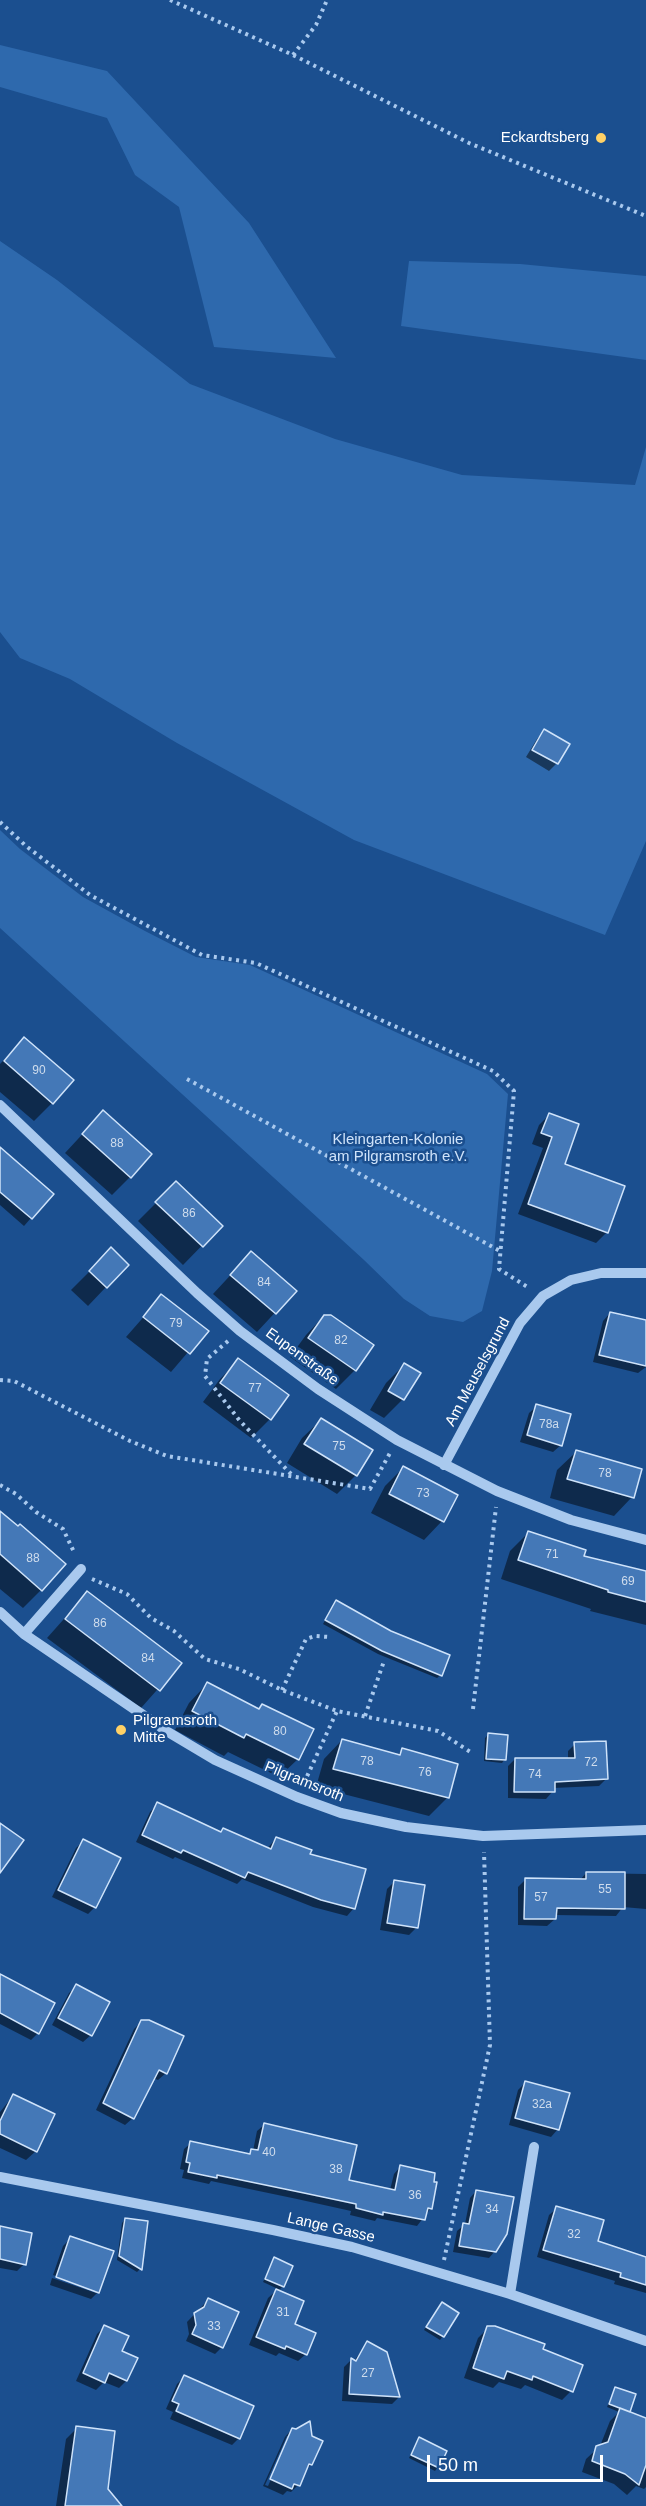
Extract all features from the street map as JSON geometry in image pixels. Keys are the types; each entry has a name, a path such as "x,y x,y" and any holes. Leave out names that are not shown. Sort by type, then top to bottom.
{"street":[{"name":"Eupenstraße","path":"0,1104 188,1285 240,1331 318,1389 397,1440 497,1491 571,1520 646,1540"},
{"name":"Am Meuselsgrund","path":"444,1465 520,1323 543,1296 572,1280 601,1273 646,1273"},
{"path":"24,1634 81,1569"},
{"name":"Pilgramsroth","path":"0,1612 24,1634 168,1732 215,1760 297,1797 341,1813 395,1825 483,1836 646,1830"},
{"path":"510,2294 534,2146"},
{"name":"Lange Gasse","path":"0,2177 352,2247 510,2294 646,2341"}],"path":[{"path":"170,0 293,55 469,142 646,216"},
{"path":"293,55 316,25 327,0"},
{"path":"0,822 26,846 90,895 192,950 202,955 256,963 493,1071 514,1091 499,1269 543,1296"},
{"path":"187,1079 500,1251"},
{"path":"240,1331 207,1359 205,1376 240,1421 292,1474"},
{"path":"0,1380 14,1381 130,1441 167,1456 292,1474 370,1489 397,1440"},
{"path":"0,1485 63,1529 84,1575 127,1594 151,1618 174,1632 205,1659 239,1670 282,1690 337,1711 438,1731 472,1753"},
{"path":"473,1709 497,1491"},
{"path":"282,1690 306,1638 329,1637"},
{"path":"365,1716 384,1661"},
{"path":"297,1797 337,1711"},
{"path":"441,2272 490,2045 484,1863"}],"green space":[{"path":"0,45 107,71 249,223 336,358 214,347 179,207 135,175 107,118 0,87"},
{"path":"0,241 57,280 190,384 335,439 462,475 635,485 646,447 646,841 605,935 354,840 177,743 70,679 20,658 0,632"},
{"path":"409,261 520,264 646,276 646,360 401,326"},
{"name":"Kleingarten-Kolonie am Pilgramsroth e.V.","path":"0,830 20,849 83,897 145,931 196,957 250,965 487,1074 508,1094 492,1271 482,1311 463,1322 430,1316 404,1299 0,928"}],"building":[{"path":"544,729 570,744 558,764 532,750"},
{"path":"24,1037 74,1080 53,1104 4,1061"},
{"path":"103,1110 152,1154 131,1178 82,1134"},
{"path":"549,1113 579,1124 565,1164 625,1186 608,1233 528,1204 552,1137 541,1133"},
{"path":"0,1147 54,1194 32,1219 0,1192"},
{"path":"176,1181 223,1226 203,1247 155,1202"},
{"path":"111,1247 129,1265 107,1288 89,1271"},
{"path":"251,1251 297,1291 276,1314 230,1275"},
{"path":"161,1294 209,1331 190,1354 143,1317"},
{"path":"610,1312 646,1320 646,1366 599,1355"},
{"path":"324,1315 331,1315 374,1345 356,1371 308,1338"},
{"path":"238,1358 289,1395 271,1420 220,1383"},
{"path":"404,1363 421,1373 404,1400 388,1391"},
{"path":"536,1404 571,1414 562,1446 527,1435"},
{"path":"321,1418 373,1450 357,1476 304,1444"},
{"path":"576,1450 642,1469 634,1498 567,1479"},
{"path":"403,1466 458,1495 444,1522 389,1494"},
{"path":"0,1511 18,1526 20,1524 66,1564 42,1591 0,1554"},
{"path":"528,1531 586,1550 584,1556 646,1571 646,1602 608,1592 608,1590 518,1560"},
{"path":"87,1591 182,1663 160,1691 65,1619"},
{"path":"336,1600 391,1631 450,1655 442,1676 382,1651 325,1620"},
{"path":"207,1682 259,1709 262,1704 314,1729 299,1760 246,1734 244,1738 192,1711"},
{"path":"488,1733 508,1735 506,1760 486,1759"},
{"path":"342,1739 400,1755 402,1748 458,1764 449,1798 333,1769"},
{"path":"606,1741 608,1779 555,1782 555,1792 514,1792 515,1758 575,1758 574,1742"},
{"path":"157,1802 221,1832 223,1828 271,1849 276,1837 312,1850 310,1854 366,1869 355,1909 321,1900 248,1872 245,1878 183,1850 181,1853 142,1835"},
{"path":"0,1823 24,1840 0,1873"},
{"path":"83,1839 121,1858 96,1908 58,1890"},
{"path":"586,1872 625,1872 625,1909 557,1908 556,1919 524,1919 525,1878 586,1879"},
{"path":"394,1880 425,1885 418,1928 387,1923"},
{"path":"0,1974 55,2003 39,2034 0,2013"},
{"path":"76,1984 110,2002 92,2036 58,2018"},
{"path":"141,2020 149,2020 184,2036 167,2074 159,2070 134,2119 103,2103"},
{"path":"525,2081 570,2093 559,2130 515,2118"},
{"path":"13,2094 55,2114 37,2152 0,2134 0,2121"},
{"path":"264,2123 357,2145 349,2180 395,2190 400,2165 435,2173 434,2182 437,2182 432,2209 428,2208 425,2220 383,2212 383,2215 356,2208 356,2204 217,2175 217,2178 188,2172 190,2163 186,2162 190,2141 250,2154 251,2149 258,2150"},
{"path":"476,2190 514,2197 507,2234 496,2252 459,2246 463,2223 469,2224"},
{"path":"556,2206 604,2220 598,2241 646,2257 646,2285 620,2277 621,2273 543,2250"},
{"path":"125,2218 148,2221 142,2270 119,2256"},
{"path":"0,2226 32,2233 26,2265 0,2259"},
{"path":"70,2236 114,2251 99,2293 56,2277"},
{"path":"274,2257 293,2266 284,2287 265,2279"},
{"path":"276,2289 304,2301 295,2324 316,2333 307,2355 256,2337"},
{"path":"208,2298 239,2312 223,2348 192,2334 196,2325 194,2313 204,2307"},
{"path":"442,2302 459,2313 444,2337 426,2327"},
{"path":"104,2325 129,2336 122,2351 138,2358 127,2381 109,2373 105,2383 83,2373"},
{"path":"487,2326 495,2326 545,2344 543,2349 583,2365 573,2392 533,2376 532,2380 507,2371 504,2379 473,2368"},
{"path":"367,2341 387,2352 400,2397 349,2394 351,2358 356,2361"},
{"path":"184,2375 254,2406 240,2439 176,2411 179,2404 172,2401"},
{"path":"615,2387 636,2394 630,2412 609,2404"},
{"path":"620,2408 646,2418 646,2465 639,2485 625,2474 592,2461 596,2446 608,2442"},
{"path":"310,2421 312,2436 323,2441 312,2465 309,2464 300,2486 294,2484 292,2489 270,2479 292,2428 296,2429"},
{"path":"76,2426 115,2431 108,2489 122,2506 65,2506"},
{"path":"419,2437 447,2451 439,2468 411,2455"}],"place":[{"name":"Eckardtsberg","path":"601,138"},
{"name":"Pilgramsroth Mitte","path":"121,1730"}]}
